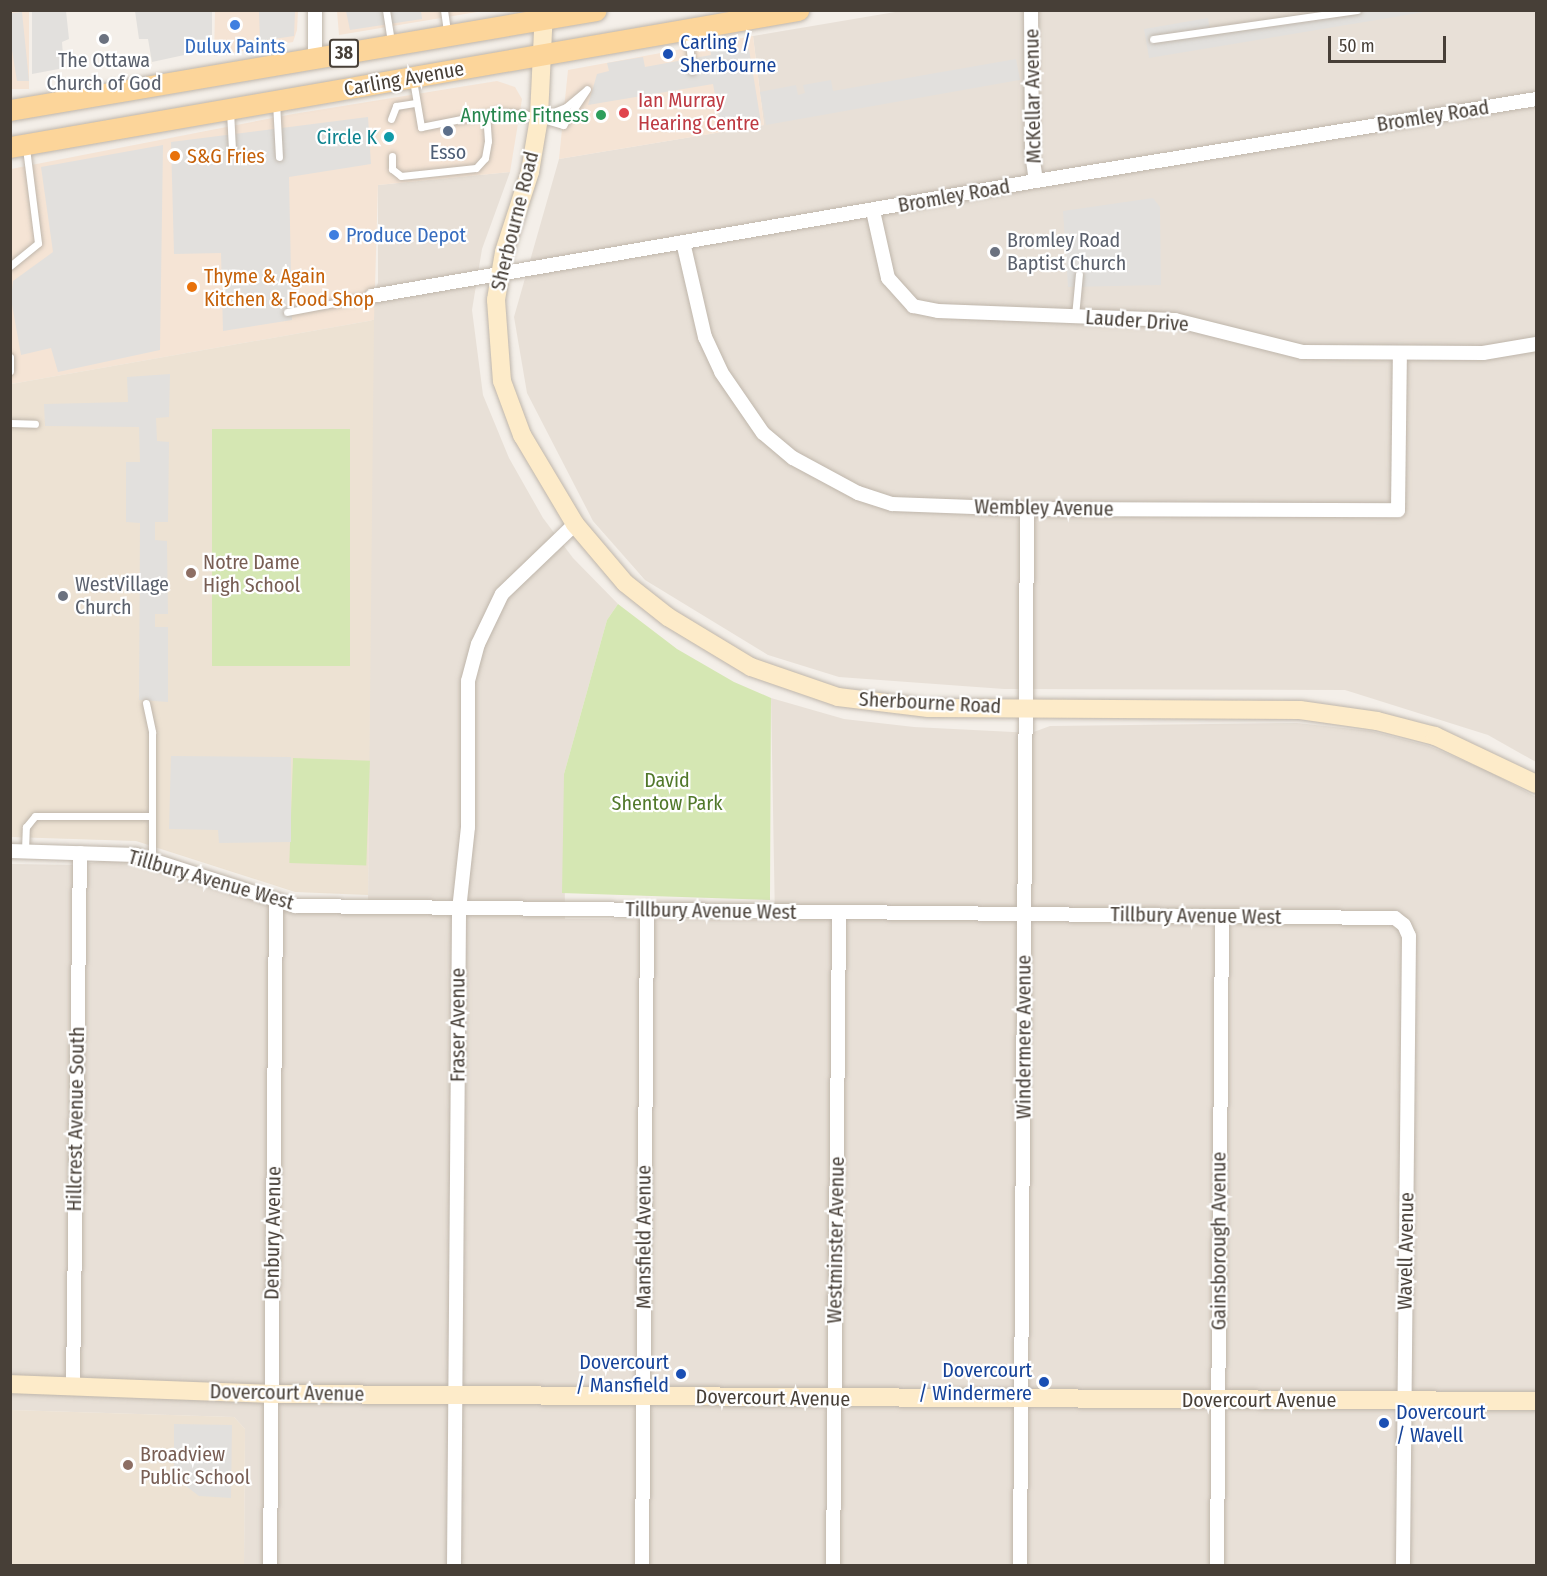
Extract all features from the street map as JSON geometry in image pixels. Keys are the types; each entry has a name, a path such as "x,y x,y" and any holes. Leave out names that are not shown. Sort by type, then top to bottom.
{"main road":[{"name":"Carling Avenue","path":"10,110 448,36 544,15 596,10"},
{"name":"Carling Avenue","path":"18,146 798,10"}],"street":[{"path":"315,10 315,58"},
{"name":"McKellar Avenue","path":"1031,10 1032,153 1036,181"},
{"name":"Sherbourne Road","path":"544,15 539,118 530,172 501,272 496,337 502,381 522,435 575,524 625,583 705,642 751,667 838,697 881,705 1300,710 1377,721 1435,736 1536,784"},
{"name":"Bromley Road","path":"372,296 1036,181 1536,99"},
{"name":"Lauder Drive","path":"873,211 888,278 913,306 938,311 1175,320 1302,352 1483,353 1536,344"},
{"name":"Wembley Avenue","path":"683,242 705,337 721,372 763,433 793,458 858,493 892,504 1027,509 1398,510 1400,354"},
{"name":"Windermere Avenue","path":"1020,1566 1027,509"},
{"name":"Fraser Avenue","path":"454,1566 459,910 468,827 468,681 478,644 502,594 575,524"},
{"name":"Tillbury Avenue West","path":"10,851 136,855 296,906 459,910 647,909 839,914 1395,918 1404,925 1409,936"},
{"name":"Hillcrest Avenue South","path":"73,1386 80,853"},
{"name":"Denbury Avenue","path":"270,1566 276,900"},
{"name":"Mansfield Avenue","path":"642,1566 647,909"},
{"name":"Westminster Avenue","path":"833,1566 839,914"},
{"name":"Gainsborough Avenue","path":"1217,1566 1222,916"},
{"name":"Wavell Avenue","path":"1403,1566 1409,936"},
{"name":"Dovercourt Avenue","path":"10,1384 271,1394 643,1396 834,1400 1536,1401"}],"lane":[{"path":"386,10 392,45"},
{"path":"444,10 448,36"},
{"path":"1152,39 1357,10"},
{"path":"688,29 692,71"},
{"path":"413,77 421,127 486,114 539,118 563,125 587,89 566,107 539,118"},
{"path":"276,101 279,157"},
{"path":"391,119 396,106 416,103"},
{"path":"230,110 232,150"},
{"path":"392,156 392,169 401,176 476,168 485,158 488,141 486,114"},
{"path":"10,266 38,243 18,146"},
{"path":"1075,316 1079,274"},
{"path":"287,312 372,296"},
{"path":"10,357 10,371"},
{"path":"10,423 35,424"},
{"path":"146,703 152,732 152,860"},
{"path":"25,851 26,827 35,816 152,816"}],"shaded area":[{"path":"907,10 1536,11 1536,762 1488,735 1345,690 1004,689 839,677 768,655 645,580 593,521 527,393 514,317 559,159 764,125 753,36"},
{"path":"11,11 29,11 29,89 11,89"},
{"path":"32,11 66,11 69,39 62,42 64,68 32,74"},
{"path":"135,11 212,11 212,49 152,62 148,39 139,39"},
{"path":"215,11 298,11 297,30 293,42 214,56"},
{"path":"259,11 295,11 294,36 260,41"},
{"path":"337,11 483,11 339,35"},
{"path":"346,11 421,11 422,19 350,30"},
{"path":"1322,11 1430,11 1149,58 1144,29 1208,18 1210,29"},
{"path":"22,12 29,81 17,81 11,44 11,13"},
{"path":"753,36 764,125 559,159 568,70"},
{"path":"729,43 731,52 749,49 761,123 721,129 713,84 588,105 597,74 609,71 607,63 643,57 645,67 711,55 710,46"},
{"path":"1016,59 1020,80 766,125 760,92 796,85 798,95 805,93 803,85 831,80 833,91"},
{"path":"497,81 515,87 522,99 510,172 378,185 374,320 11,384 11,169 293,114"},
{"path":"368,117 371,164 289,177 292,320 223,331 221,253 174,254 171,142"},
{"path":"163,145 160,350 58,372 51,348 21,355 11,299 13,281 53,252 41,167"},
{"path":"510,172 482,249 472,310 483,395 509,458 543,518 573,558 618,604 607,620 564,774 565,919 775,920 771,698 844,719 914,727 1031,733 1050,726 1297,723 1371,731 1429,746 1488,771 1536,797 1536,1565 244,1565 245,1429 234,1417 11,1410 11,864 79,865 136,855 276,900 368,906 372,296 378,283 378,185"},
{"path":"1153,198 1160,207 1161,285 1068,287 1063,211"},
{"name":"Notre Dame High School","path":"374,320 368,895 295,892 136,841 11,837 11,384"},
{"path":"170,374 169,417 156,418 157,441 169,442 168,522 155,522 155,540 167,541 168,614 155,614 155,627 168,627 168,702 139,700 140,523 126,522 126,462 140,462 139,427 45,426 44,404 128,402 127,377"},
{"path":"171,756 291,757 291,842 219,843 218,830 169,829"},
{"name":"Broadview Public School","path":"11,1410 234,1417 245,1429 244,1565 11,1566"},
{"path":"174,1424 232,1425 231,1498 199,1496 174,1477"}],"green space":[{"path":"212,429 350,429 350,666 212,666"},
{"name":"David Shentow Park","path":"618,604 677,649 734,682 771,698 770,900 562,893 564,774 607,620"},
{"path":"293,758 370,761 366,866 289,863"}],"place":[{"name":"Dulux Paints","path":"235,25"},
{"name":"The Ottawa Church of God","path":"104,39"},
{"name":"Carling / Sherbourne","path":"668,54"},
{"name":"Ian Murray Hearing Centre","path":"624,113"},
{"name":"Anytime Fitness","path":"601,115"},
{"name":"Esso","path":"448,131"},
{"name":"Circle K","path":"389,137"},
{"name":"S&G Fries","path":"175,156"},
{"name":"Produce Depot","path":"334,235"},
{"name":"Bromley Road Baptist Church","path":"995,252"},
{"name":"Thyme & Again Kitchen & Food Shop","path":"192,287"},
{"name":"Notre Dame High School","path":"191,573"},
{"name":"WestVillage Church","path":"63,596"},
{"name":"Dovercourt / Mansfield","path":"681,1374"},
{"name":"Dovercourt / Windermere","path":"1044,1382"},
{"name":"Dovercourt / Wavell","path":"1384,1423"},
{"name":"Broadview Public School","path":"128,1465"}]}
